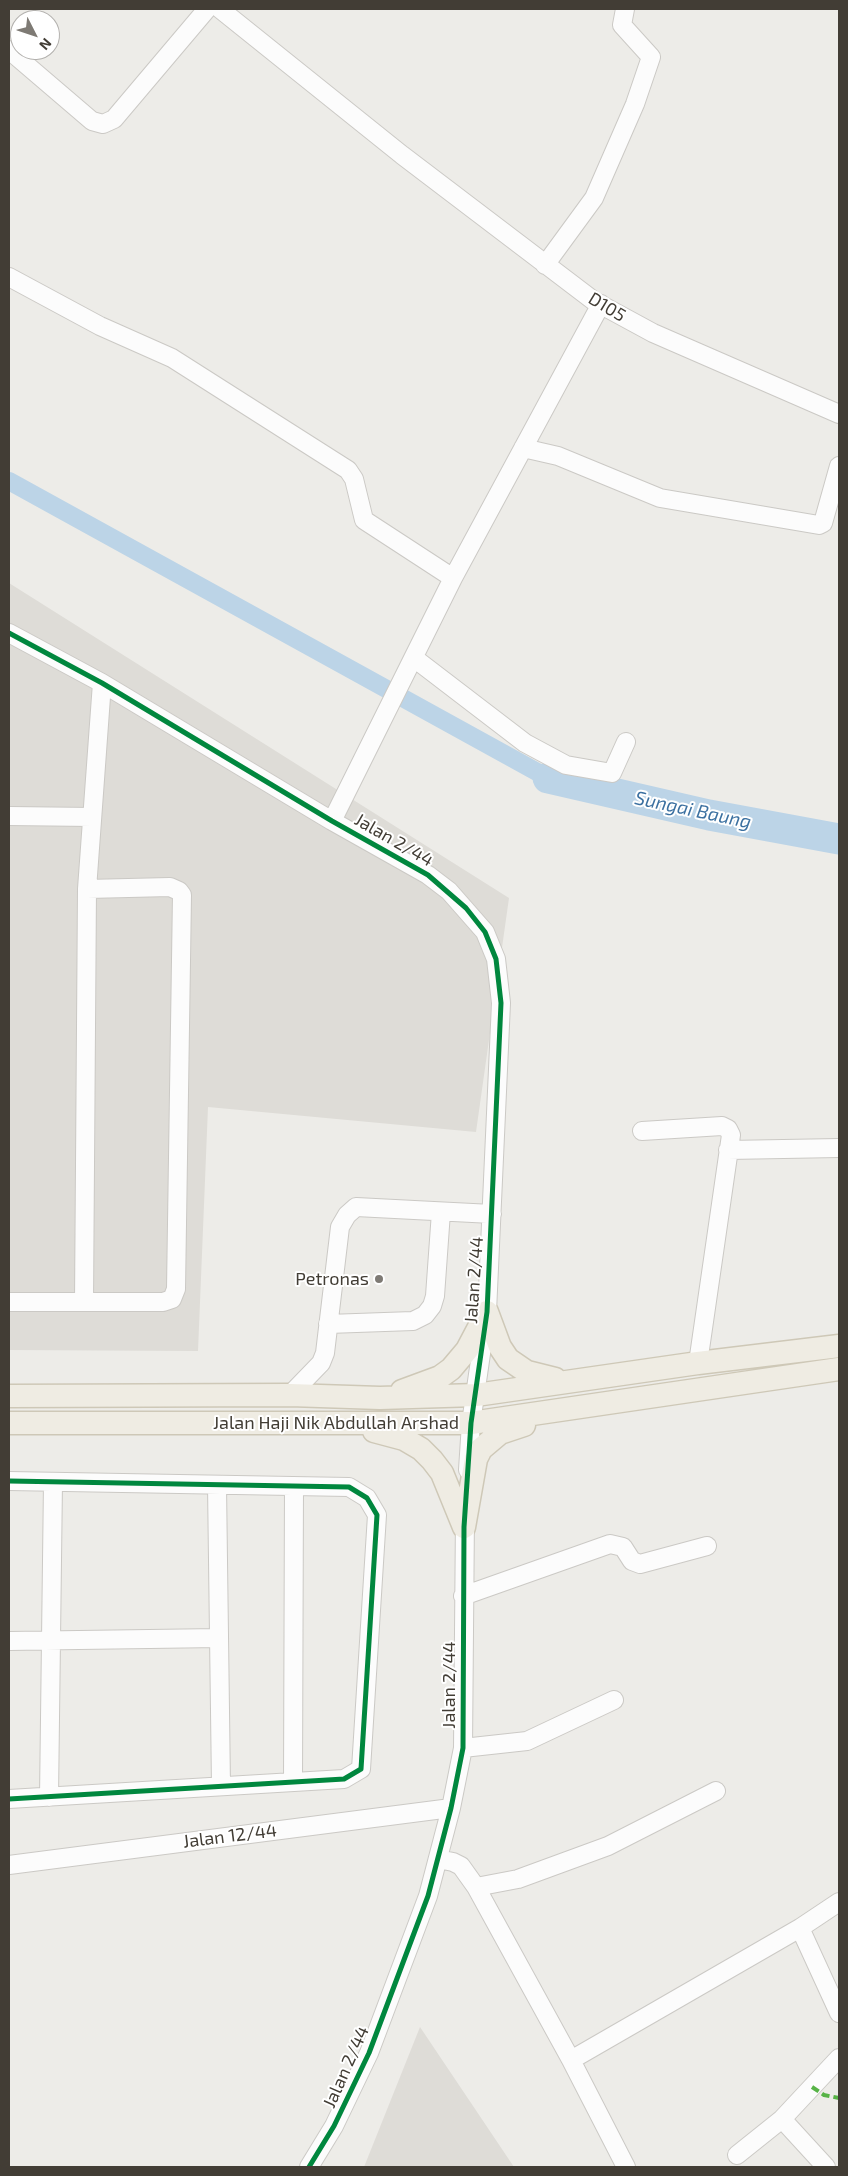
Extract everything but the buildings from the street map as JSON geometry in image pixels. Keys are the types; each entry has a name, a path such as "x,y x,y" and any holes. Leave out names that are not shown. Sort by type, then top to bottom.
{"main road":[{"path":"488,1312 500,1348 512,1363 527,1372 565,1382"},
{"path":"380,1398 440,1377 451,1369 468,1350 488,1312"},
{"name":"Jalan Haji Nik Abdullah Arshad","path":"9,1396 290,1395 380,1398 476,1395 698,1363 839,1346"},
{"name":"Jalan Haji Nik Abdullah Arshad","path":"9,1423 471,1423 839,1369"},
{"path":"464,1527 476,1459 489,1440 500,1433 572,1409"},
{"path":"346,1423 404,1439 421,1449 442,1474 464,1527"}],"street":[{"path":"9,50 92,121 103,124 114,119 207,9"},
{"name":"D105","path":"220,9 402,155 545,265 601,304 653,333 839,414"},
{"path":"545,265 594,198 635,104 651,57 622,25 625,9"},
{"path":"9,277 100,326 172,358 348,470 354,479 364,520 453,578"},
{"path":"332,821 453,578 601,304"},
{"path":"523,448 558,456 660,498 819,525 823,523 839,466"},
{"name":"Jalan 2/44","path":"9,633 102,683 332,821 428,875 449,891 485,932 496,959 501,1003 488,1312 471,1423 464,1527 462,1748 451,1808 428,1896 369,2053 334,2126 309,2167"},
{"path":"414,658 525,742 566,765 612,773 626,742"},
{"path":"84,1302 87,888 102,683"},
{"path":"9,816 92,817"},
{"path":"9,1302 163,1302 168,1301 175,1294 182,900 179,891 170,887 87,888"},
{"path":"642,1131 722,1126 728,1129 731,1135 698,1363"},
{"path":"728,1150 839,1148"},
{"path":"290,1395 321,1363 325,1353 340,1227 347,1215 356,1207 492,1214"},
{"path":"328,1324 413,1321 424,1315 432,1306 435,1296 441,1212"},
{"path":"9,1481 350,1487 367,1498 377,1515 361,1769 344,1779 9,1799"},
{"path":"49,1797 53,1482"},
{"path":"217,1485 221,1786"},
{"path":"293,1782 294,1486"},
{"path":"463,1596 610,1544 623,1547 632,1561 640,1564 707,1546"},
{"path":"9,1641 219,1638"},
{"path":"462,1748 527,1740 614,1700"},
{"path":"476,1887 518,1879 608,1846 716,1791"},
{"name":"Jalan 12/44","path":"9,1864 451,1808"},
{"path":"438,1859 461,1866 476,1887 571,2060 626,2167"},
{"path":"571,2060 800,1928 839,1902"},
{"path":"800,1928 839,2013"},
{"path":"737,2155 782,2118 839,2058"},
{"path":"782,2118 826,2167"}],"shaded area":[{"path":"9,583 509,898 476,1132 208,1107 198,1351 9,1350"},
{"path":"420,2027 514,2167 364,2167"}],"waterway":[{"path":"9,481 548,778"},
{"name":"Sungai Baung","path":"548,778 709,815 839,839"}],"marked path":[{"path":"812,2087 824,2095 839,2098"}],"cycle path":[{"path":"9,633 102,683 332,821 428,875 466,908 485,932 496,959 501,1003 487,1312 471,1423 464,1527 463,1748 451,1808 428,1896 369,2053 334,2126 309,2167"},
{"path":"9,1481 349,1487 367,1498 377,1515 361,1769 344,1779 9,1799"}],"place":[{"name":"Petronas","path":"379,1279"}]}
